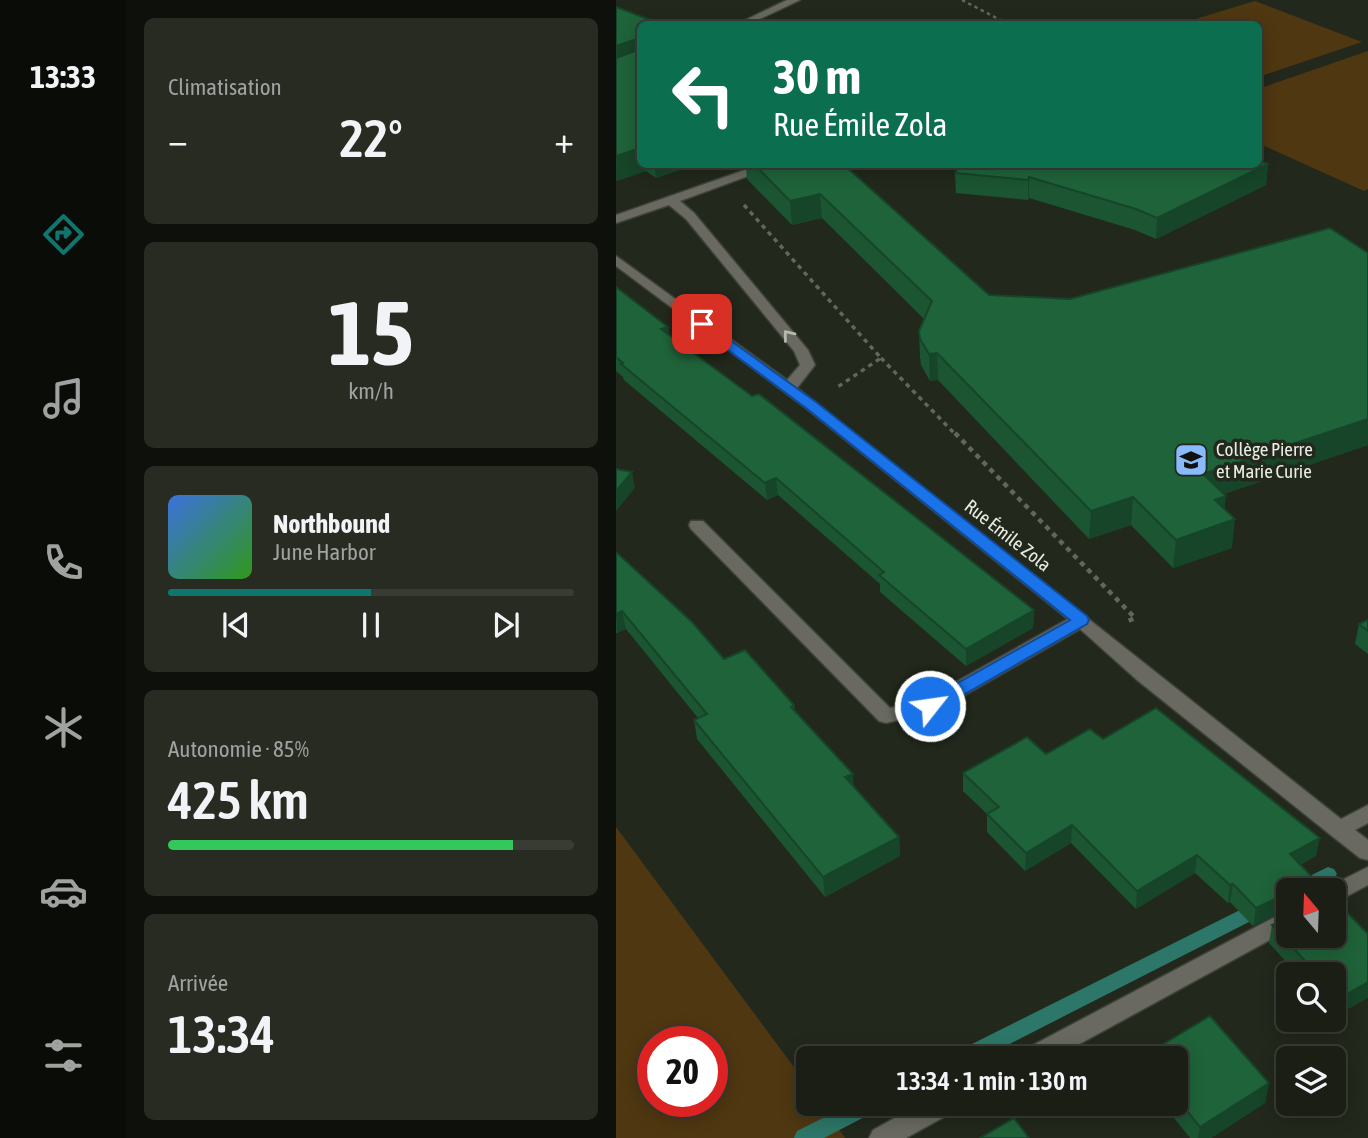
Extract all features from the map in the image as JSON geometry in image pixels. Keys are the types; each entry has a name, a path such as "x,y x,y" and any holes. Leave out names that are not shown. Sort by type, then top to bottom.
{"street":[{"path":"749,21 795,0"},
{"path":"616,219 763,168"},
{"path":"671,200 690,216 801,351 808,365 788,389"},
{"name":"Rue Émile Zola","path":"616,260 811,405 1368,852"},
{"path":"697,525 886,716 930,706 1081,620"},
{"path":"1339,830 1368,813"},
{"path":"1346,887 1368,875"},
{"path":"1053,1046 1276,925"},
{"path":"882,1138 922,1116"}],"path":[{"path":"962,0 1002,21"},
{"path":"721,182 881,358 1135,618 1098,637"},
{"path":"811,405 881,358"}],"shaded area":[{"path":"1255,1 1362,42 1262,76 1262,21 1189,21"},
{"path":"1368,51 1368,189 1364,191 1262,145 1262,88"},
{"path":"616,827 796,1070 796,1116 830,1116 845,1138 616,1138"}],"building":[{"path":"616,7 653,21 637,21 637,40 616,46"},
{"path":"637,50 637,149 616,156 616,58"},
{"path":"758,168 847,168 989,295 1070,299 1330,228 1368,253 1368,419 1203,474 1226,496 1215,500 1235,519 1176,540 1133,497 1091,511 937,353 929,354 920,339 919,331 932,301 820,194 790,201"},
{"path":"958,168 1260,168 1157,218 1136,209 1029,177 1028,180 955,173"},
{"path":"616,287 668,327 661,329 752,396 759,394 1034,610 966,649 879,575 884,572 776,478 765,483 621,364 623,363 616,357"},
{"path":"616,469 632,472 616,491"},
{"path":"616,552 692,622 724,659 745,650 794,705 791,707 853,774 845,777 899,837 823,877 694,720 707,714 622,611 616,614"},
{"path":"1368,620 1368,631 1359,624"},
{"path":"1156,708 1320,838 1290,854 1313,878 1276,878 1276,899 1256,908 1233,884 1230,885 1197,855 1137,891 1072,825 1026,853 987,814 999,807 963,773 1027,737 1046,754 1090,729 1103,739"},
{"path":"1346,911 1368,934 1368,982 1346,995 1346,962 1306,962 1293,948 1346,948"},
{"path":"1210,1016 1269,1083 1200,1127 1188,1112 1188,1046 1160,1046"},
{"path":"1014,1118 1029,1138 980,1138"}],"waterway":[{"path":"1320,878 1328,874"},
{"path":"987,1046 1276,900"},
{"path":"804,1138 847,1116"}],"place":[{"name":"Collège Pierre et Marie Curie","path":"1191,460"}],"route":[{"path":"702,324 811,405 1081,620 930,706"}]}
